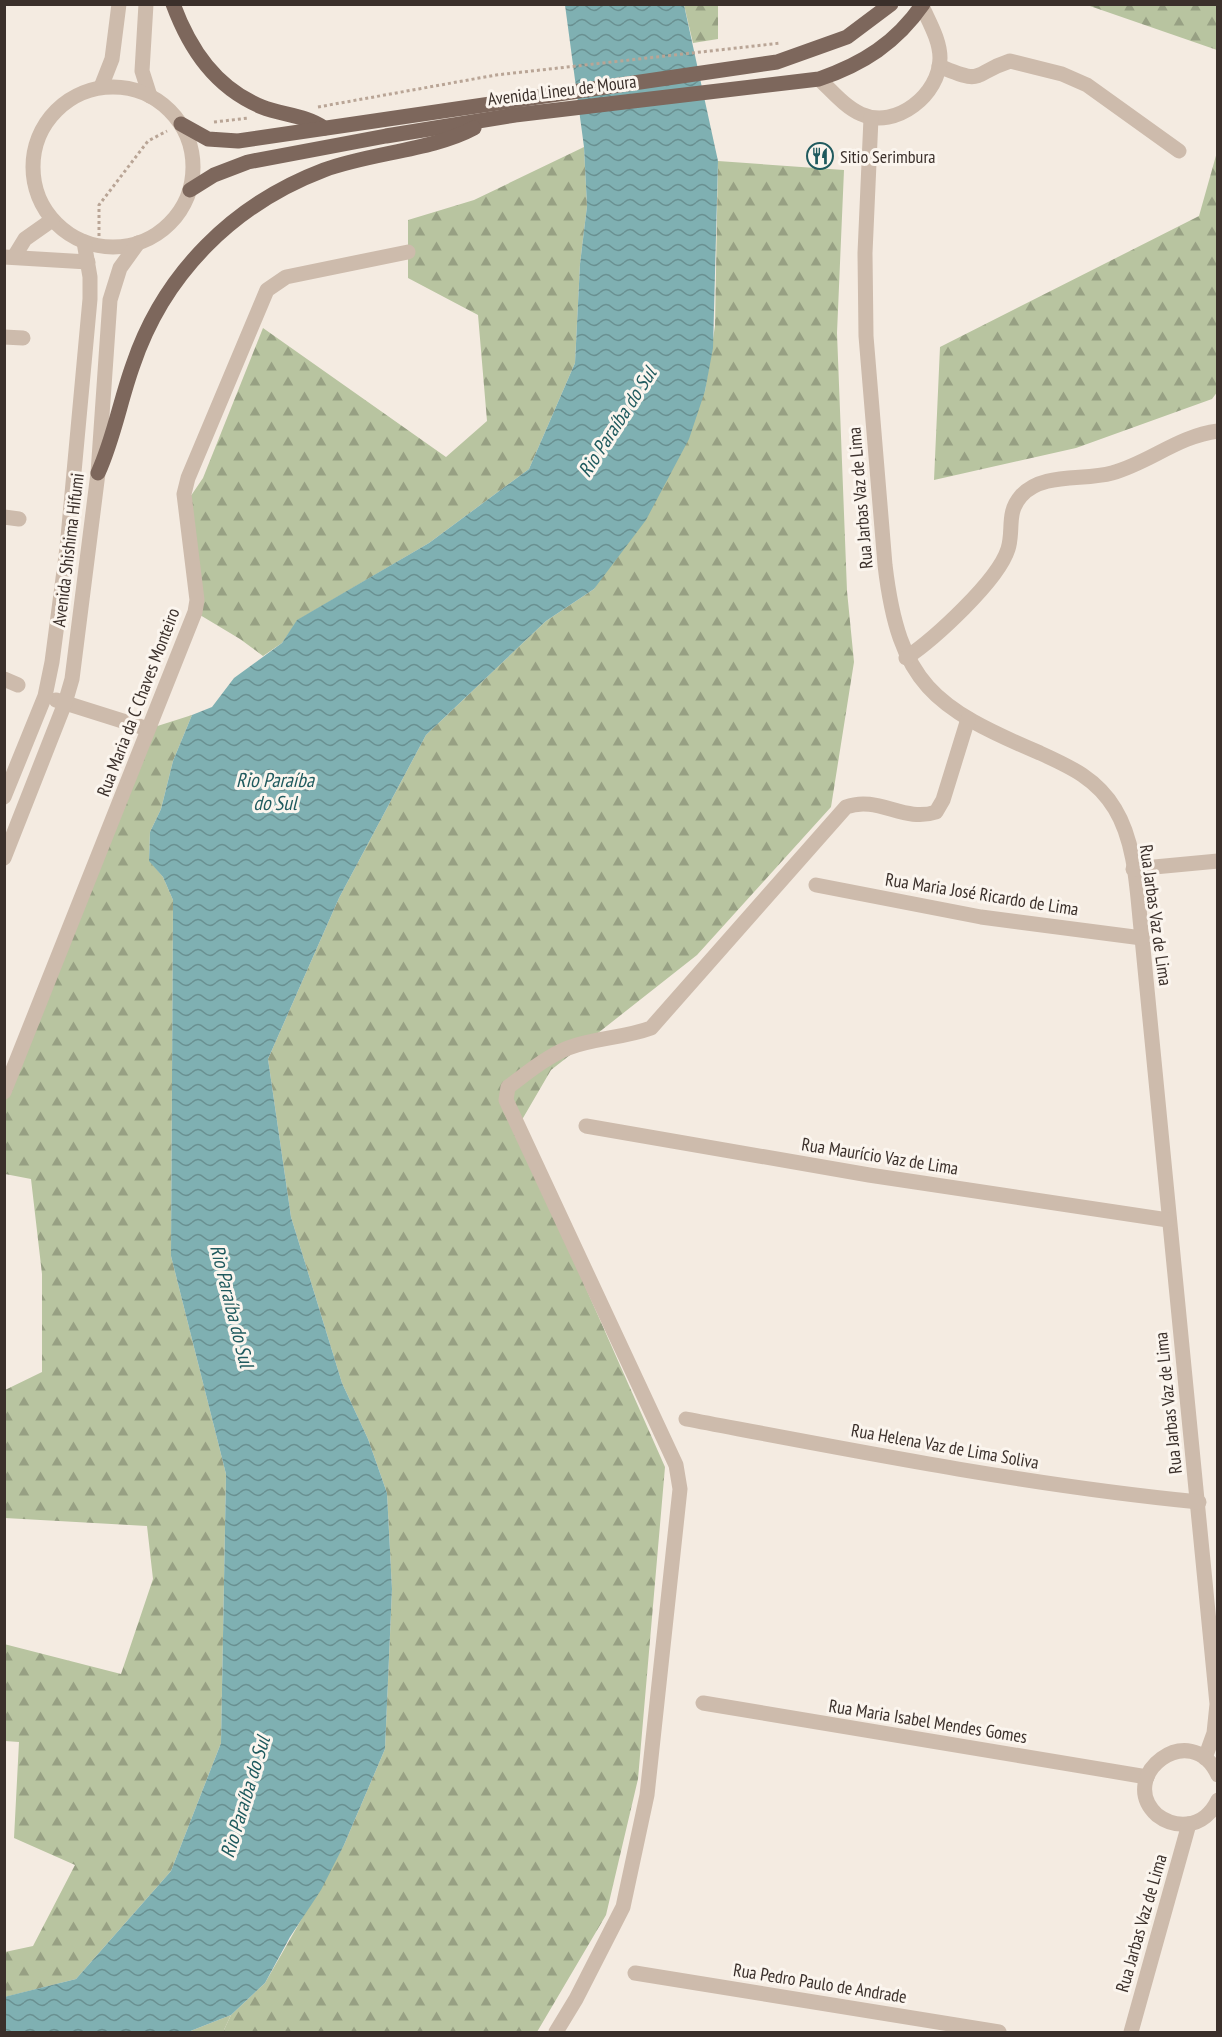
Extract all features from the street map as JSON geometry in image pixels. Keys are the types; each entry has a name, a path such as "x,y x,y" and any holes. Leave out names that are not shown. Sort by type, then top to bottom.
{"main road":[{"path":"173,4 192,47 214,75 242,97 315,122 324,128"},
{"name":"Avenida Lineu de Moura","path":"181,124 208,139 226,142 508,99 777,62 826,46 864,26 891,4"},
{"name":"Avenida Lineu de Moura","path":"190,190 214,175 248,162 485,119 819,79 845,70 880,51 908,25 922,5"},
{"path":"98,473 112,443 128,382 145,332 183,272 220,231 273,193 324,170 468,131 485,119"}],"street":[{"path":"101,87 112,59 119,4"},
{"path":"146,4 142,70 150,96"},
{"path":"819,79 851,109 871,118 894,115 915,105 930,89 939,66 939,46 922,5"},
{"path":"939,66 968,78 983,75 1010,61 1062,74 1087,85 1179,151"},
{"path":"101,87 134,89 150,96 167,108 181,124 193,156 190,190 182,208 170,223 138,243 111,247 84,242 66,232 52,220 39,199 33,175 37,143 42,128 57,109 78,95 101,87"},
{"name":"Rua Jarbas Vaz de Lima","path":"871,118 865,253 866,336 888,596 906,658 922,682 949,707 968,719 1066,764 1102,790 1116,811 1125,832 1133,869 1199,1502 1217,1704 1214,1733 1205,1758"},
{"path":"9,257 26,239 52,220"},
{"name":"Avenida Shishima Hifumi","path":"4,797 45,696 52,662 67,548 90,299 88,262 84,242"},
{"name":"Avenida Shishima Hifumi","path":"4,858 65,703 72,679 98,473 110,300 120,268 138,243"},
{"name":"Rua Maria da C Chaves Monteiro","path":"4,1092 195,612 197,600 184,506 188,478 267,290 286,277 408,252"},
{"path":"9,257 88,262"},
{"path":"4,337 23,338"},
{"path":"906,658 932,640 995,572 1009,547 1011,515 1016,503 1030,488 1043,482 1111,473 1133,466 1182,440 1218,431"},
{"path":"45,696 147,729"},
{"path":"556,2032 581,1989 622,1907 625,1896 647,1795 680,1490 676,1465 506,1100 508,1087 552,1055 570,1047 631,1035 651,1028 846,807 859,802 922,816 936,812 943,800 968,719"},
{"path":"1133,869 1218,861"},
{"name":"Rua Maria José Ricardo de Lima","path":"816,885 981,917 1142,938"},
{"name":"Rua Maurício Vaz de Lima","path":"586,1126 869,1175 1168,1220"},
{"name":"Rua Helena Vaz de Lima Soliva","path":"686,1419 958,1470 1100,1491 1199,1502"},
{"name":"Rua Maria Isabel Mendes Gomes","path":"703,1703 1147,1777"},
{"path":"1218,1775 1205,1758 1195,1753 1171,1752 1152,1766 1145,1789 1148,1802 1155,1812 1170,1822 1189,1824 1210,1813 1218,1800"},
{"name":"Rua Jarbas Vaz de Lima","path":"1131,2032 1189,1824"},
{"name":"Rua Pedro Paulo de Andrade","path":"635,1973 999,2032"}],"path":[{"path":"288,114 496,75 754,45"}],"green space":[{"path":"684,5 718,5 718,39 693,43"},
{"path":"1087,5 1217,5 1217,50"},
{"path":"584,147 587,206 580,264 575,363 529,469 429,543 298,620 282,643 263,656 195,612 184,506 203,478 263,328 446,457 487,421 478,315 408,278 408,220 474,200"},
{"path":"1217,152 1218,391 1212,399 1076,448 934,480 940,347 1199,216"},
{"path":"718,161 844,170 837,333 847,591 854,662 831,807 697,955 551,1070 516,1130 665,1467 638,1779 606,1915 537,2032 223,2032 231,2015 265,1983 344,1845 385,1749 392,1589 387,1493 368,1439 342,1383 291,1217 268,1059 339,898 426,735 546,621 594,589 705,391 715,326"},
{"path":"192,715 173,761 161,809 150,832 149,860 163,877 173,900 171,1256 226,1474 221,1743 171,1871 76,1979 5,1997 5,1952 33,1946 75,1865 14,1838 19,1742 5,1741 4,1644 121,1674 153,1579 147,1526 5,1518 5,1390 42,1372 42,1274 31,1179 5,1174 4,1092 148,729"},
{"path":"231,2015 223,2032 188,2032"}],"water":[{"name":"Rio Paraíba do Sul","path":"565,5 684,5 718,161 713,348 705,391 689,439 646,520 594,589 546,621 426,735 339,898 268,1059 291,1217 342,1383 368,1439 387,1493 392,1589 385,1749 344,1845 321,1890 290,1937 265,1983 231,2015 188,2032 5,2032 4,1997 76,1979 171,1871 221,1743 226,1474 171,1256 173,900 163,877 149,861 150,832 161,809 173,761 192,715 212,707 234,678 282,643 297,620 429,543 529,469 575,363 580,264 587,206 584,147"}],"place":[{"name":"Sitio Serimbura","path":"820,156"}]}
